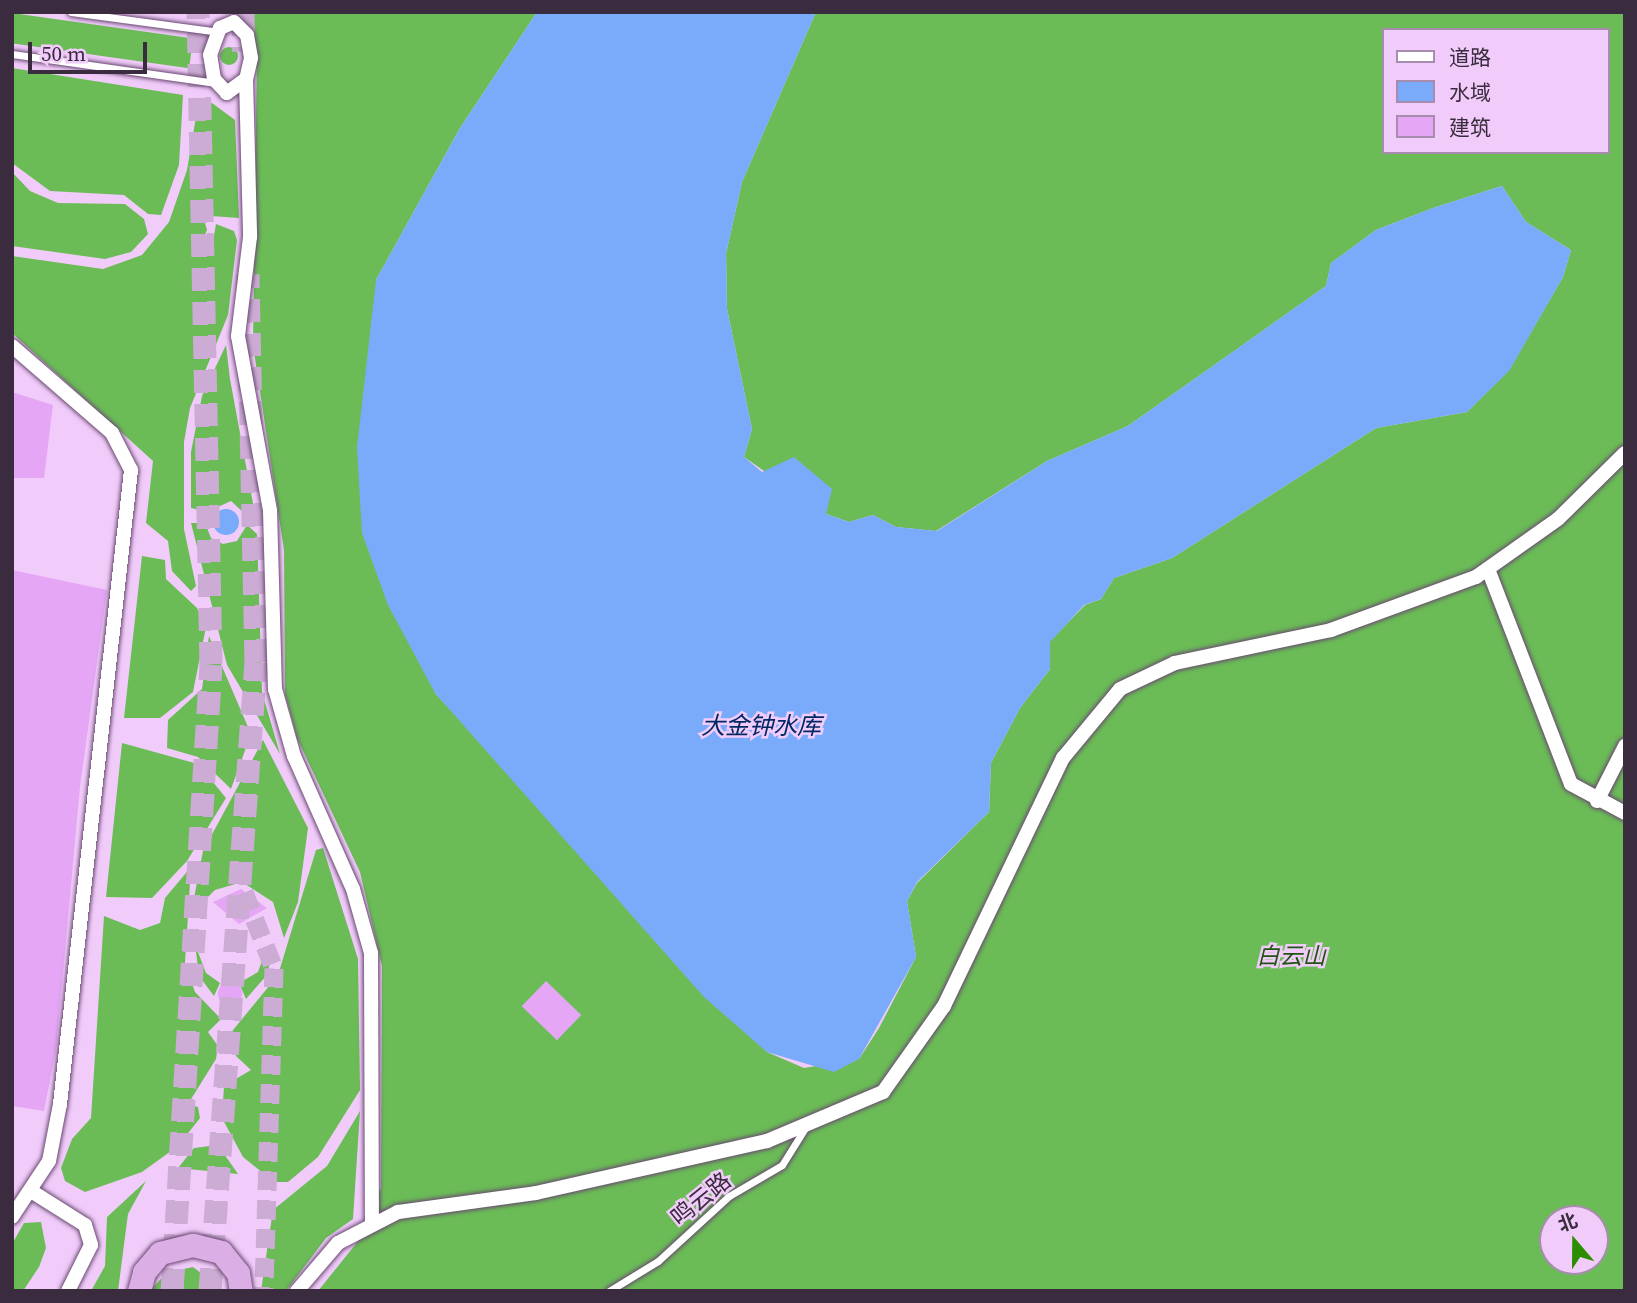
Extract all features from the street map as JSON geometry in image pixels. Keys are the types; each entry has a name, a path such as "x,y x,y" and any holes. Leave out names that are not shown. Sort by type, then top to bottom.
{"highway":[{"path":"139,1291 144,1272 160,1253 192,1245 221,1252 238,1273 241,1291"}],"street":[{"path":"246,79 227,93 216,83 210,55 218,32 237,18 249,44 246,79 250,237 238,336 270,511 275,689 294,756 354,889 371,953 372,1223"},
{"path":"12,346 112,433 131,470 60,1104 49,1161 12,1217"},
{"path":"297,1291 338,1242 398,1212 536,1193 698,1158 806,1127 883,1092 905,1066 991,920 1063,758 1120,690 1175,663 1331,630 1427,599 1488,569 1558,519 1625,453"},
{"path":"1488,569 1571,784 1597,801 1625,813"},
{"path":"1597,801 1625,746"},
{"path":"31,1191 85,1225 87,1259 68,1291"}],"lane":[{"path":"71,12 117,15 218,32"},
{"path":"12,54 216,83"},
{"name":"鸣云路","path":"609,1291 658,1261 729,1196 782,1165 806,1127"}],"green space":[{"name":"白云山","path":"251,12 537,12 460,128 376,280 435,693 767,1052 804,1068 859,1059 879,1028 916,957 907,901 917,883 989,812 991,763 1020,708 1050,669 1049,642 1085,605 1101,599 1114,578 1172,558 1376,428 1467,412 1509,370 1563,277 1571,250 1526,222 1502,186 1433,208 1376,230 1331,263 1326,286 1128,426 1047,461 936,531 896,527 873,515 849,522 826,514 744,457 752,429 727,309 726,254 742,182 816,12 1625,12 1625,1291 318,1291 359,1240 381,1188 382,966 360,872 297,738 285,694 284,550 253,345 257,53"},
{"path":"12,13 193,38 189,68 12,43"},
{"path":"225,47 233,47 238,56 236,63 225,65 220,60 220,52"},
{"path":"12,68 183,95 179,165 161,215 148,214 124,195 50,191 12,163"},
{"path":"212,103 235,120 239,218 211,216 206,202 199,203 207,230 198,252 212,247 216,224 234,231 237,240 228,315 190,408 184,442 184,529 196,586 191,591 172,571 168,541 146,523 153,461 12,333 12,256 103,269 142,255 169,222 187,170 197,111"},
{"path":"12,172 30,191 58,203 125,204 144,219 148,234 131,252 105,259 12,246"},
{"path":"226,345 257,525 231,501 207,512 191,508 191,452 202,396"},
{"path":"191,523 205,523 211,538 223,544 237,541 247,525 257,534 262,692 280,754 227,665"},
{"path":"142,556 165,560 166,579 197,608 206,627 193,692 160,718 124,718"},
{"path":"209,636 251,734 231,789 198,757 167,748 168,720 202,689"},
{"path":"263,740 308,828 298,902 284,938 273,902 242,882 215,890 191,914 203,851"},
{"path":"122,743 198,764 226,798 187,861 152,898 106,897"},
{"path":"323,848 358,959 360,1090 318,1157 288,1182 274,1182 243,1157 222,1118 224,1086 251,1070 236,1056 229,1035 278,975 316,850"},
{"path":"191,867 185,963 195,992 221,1019 208,1032 218,1046 216,1059 188,1104 198,1107 200,1118 178,1146 142,1172 85,1192 65,1181 61,1168 72,1139 91,1118 104,916 140,930 160,923 165,898"},
{"path":"195,944 206,973 220,983 214,996 199,976"},
{"path":"266,950 273,951 267,975 246,999 239,983 258,972"},
{"path":"360,1111 353,1219 326,1238 286,1291 261,1291 273,1210 327,1166"},
{"path":"218,1145 238,1174 178,1168 194,1148"},
{"path":"146,1181 128,1214 118,1291 91,1291 105,1266 107,1217"},
{"path":"41,1222 46,1248 39,1267 23,1291 12,1291 12,1244 24,1223"},
{"path":"193,1267 225,1291 150,1291 166,1273"}],"water":[{"name":"大金钟水库","path":"537,12 816,12 742,182 726,254 727,309 752,429 744,457 762,472 794,457 832,489 826,514 849,522 873,515 896,527 937,531 1047,461 1128,426 1326,286 1331,263 1376,230 1433,208 1502,186 1526,222 1571,250 1563,277 1509,371 1467,412 1376,428 1172,558 1114,578 1101,599 1084,605 1050,642 1050,669 1020,708 991,763 989,812 917,882 907,901 916,957 859,1059 834,1072 767,1052 704,997 435,693 388,605 362,533 357,448 376,280 460,128"},
{"path":"226,509 235,513 239,522 235,531 226,535 217,531 213,522 217,513"}],"building":[{"path":"12,392 53,405 44,478 12,478"},
{"path":"12,570 107,590 80,787 56,1050 44,1111 12,1106"},
{"path":"241,889 267,908 239,924 213,902"},
{"path":"546,981 581,1015 557,1040 522,1006"},
{"path":"230,982 239,985 242,994 239,1003 230,1006 221,1003 218,994 221,985"}],"tunnel":[{"path":"172,1291 211,664 198,12"},
{"path":"243,12 244,51"},
{"path":"210,1291 256,662 248,274"},
{"path":"244,892 274,968 264,1291"}]}
